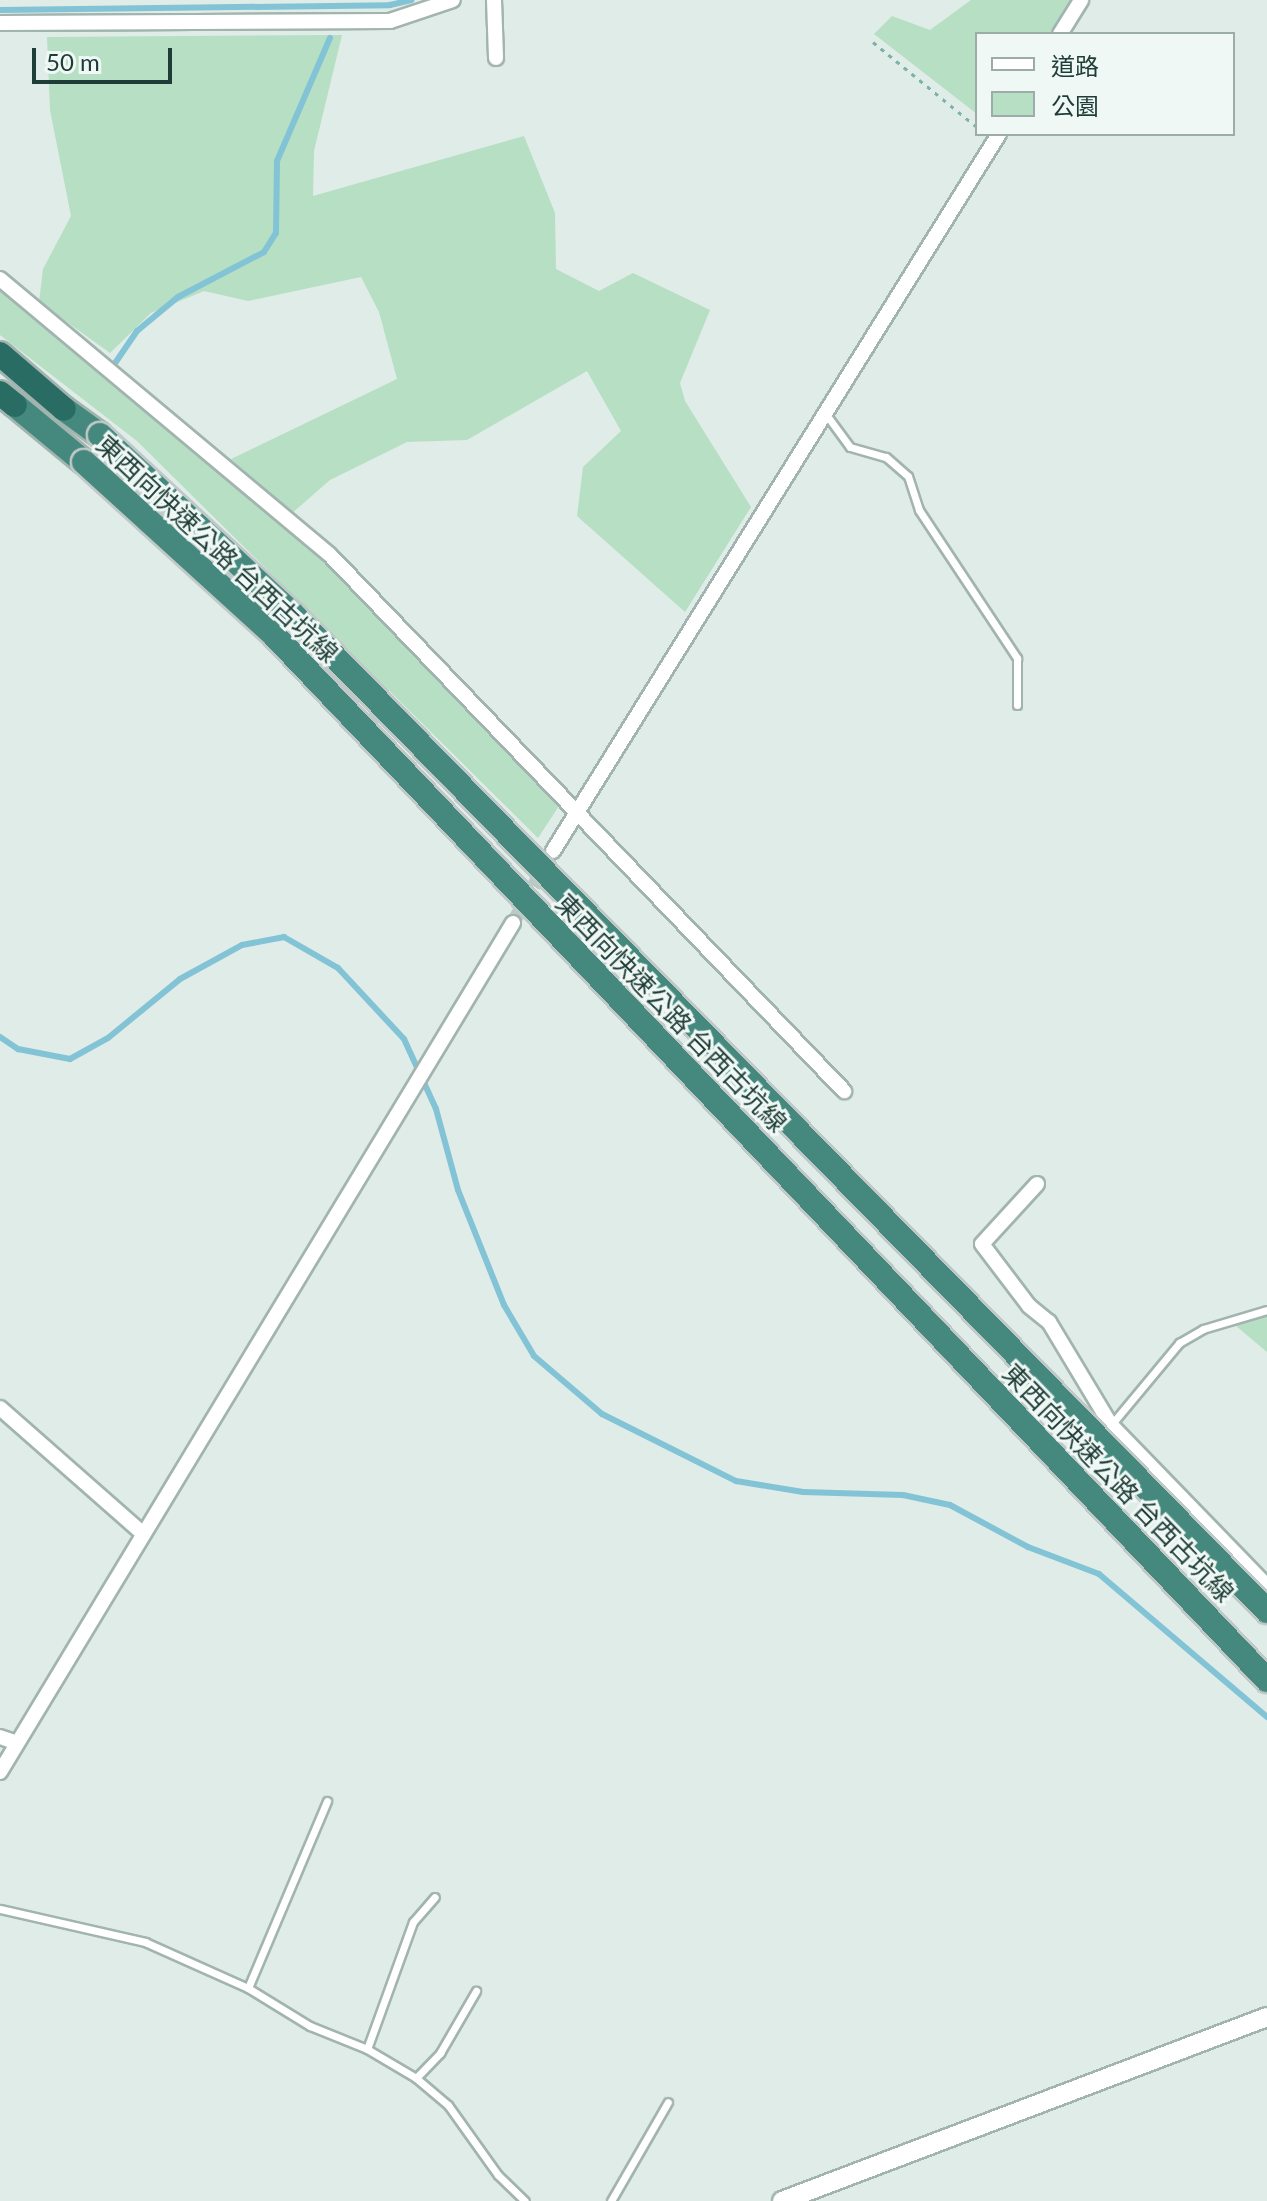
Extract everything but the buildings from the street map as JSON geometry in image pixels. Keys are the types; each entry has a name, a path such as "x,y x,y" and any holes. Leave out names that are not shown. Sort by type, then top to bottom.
{"highway":[{"path":"0,354 64,409"},
{"path":"0,364 64,409"},
{"name":"東西向快速公路 台西古坑線","path":"5,398 84,462 273,634 1267,1680"},
{"name":"東西向快速公路 台西古坑線","path":"64,409 100,435 295,616 1267,1611"}],"street":[{"path":"0,23 390,21 453,0"},
{"path":"494,0 496,58"},
{"path":"1061,32 1081,0"},
{"path":"553,851 998,136"},
{"path":"0,279 330,555 844,1091"},
{"path":"0,1772 141,1532 513,923"},
{"path":"1037,1184 982,1244 1029,1306 1049,1322 1111,1425 1267,1586"},
{"path":"0,1408 141,1532"},
{"path":"0,1737 17,1743"},
{"path":"782,2201 1267,2017"}],"lane":[{"path":"825,413 850,447 886,457 908,476 919,510 1017,658 1017,705"},
{"path":"1111,1425 1179,1343 1203,1329 1267,1310"},
{"path":"248,1988 327,1801"},
{"path":"367,2049 413,1922 435,1897"},
{"path":"0,1909 145,1942 248,1988 310,2026 367,2049 416,2078 448,2105 498,2175 525,2201"},
{"path":"416,2078 440,2053 476,1991"},
{"path":"611,2201 668,2102"}],"path":[{"path":"873,42 975,125"}],"green space":[{"path":"971,0 1070,0 1050,32 975,32 975,112 874,34 892,16 930,30"},
{"path":"342,35 314,151 313,196 524,136 555,213 556,269 599,291 633,273 710,310 680,383 685,401 751,507 685,612 577,516 583,467 621,431 587,371 467,440 407,442 330,480 291,514 231,459 397,379 379,312 361,277 248,301 204,291 151,313 110,353 39,302 43,269 71,216 50,110 47,37"},
{"path":"0,287 317,555 559,806 538,838 137,441 0,335"},
{"path":"1267,1305 1267,1352 1229,1320"}],"waterway":[{"path":"0,10 390,5 411,0"},
{"path":"111,369 137,331 178,297 264,252 276,233 277,161 330,38"},
{"path":"0,1037 18,1049 70,1059 108,1038 180,979 242,945 284,937 338,968 404,1039 436,1109 458,1190 504,1305 534,1356 602,1414 736,1481 803,1492 903,1495 950,1505 1028,1547 1099,1574 1267,1717"}],"tunnel":[{"path":"513,923 553,851"}]}
